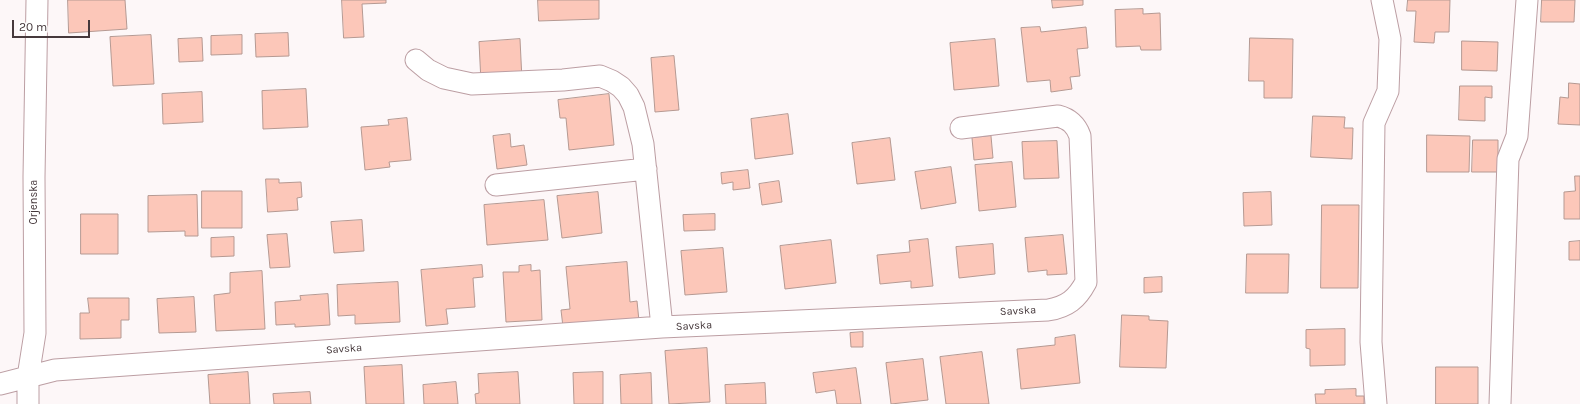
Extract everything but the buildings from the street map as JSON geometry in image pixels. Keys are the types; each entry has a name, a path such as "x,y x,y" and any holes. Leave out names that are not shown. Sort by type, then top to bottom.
{"street":[{"name":"Orjenska","path":"28,404 28,377 35,333 34,177 37,0"},
{"path":"1376,404 1370,342 1374,123 1388,91 1390,39 1382,0"},
{"path":"1500,404 1508,159 1517,136 1527,0"},
{"name":"Savska","path":"416,60 428,70 444,78 472,84 563,80 600,76 621,87 628,95 634,107 643,144 662,327"},
{"name":"Savska","path":"0,384 55,370 662,327 1048,310 1068,304 1081,291 1086,282 1080,136 1077,127 1065,118 1058,116 961,128"},
{"path":"496,185 646,169"}]}
